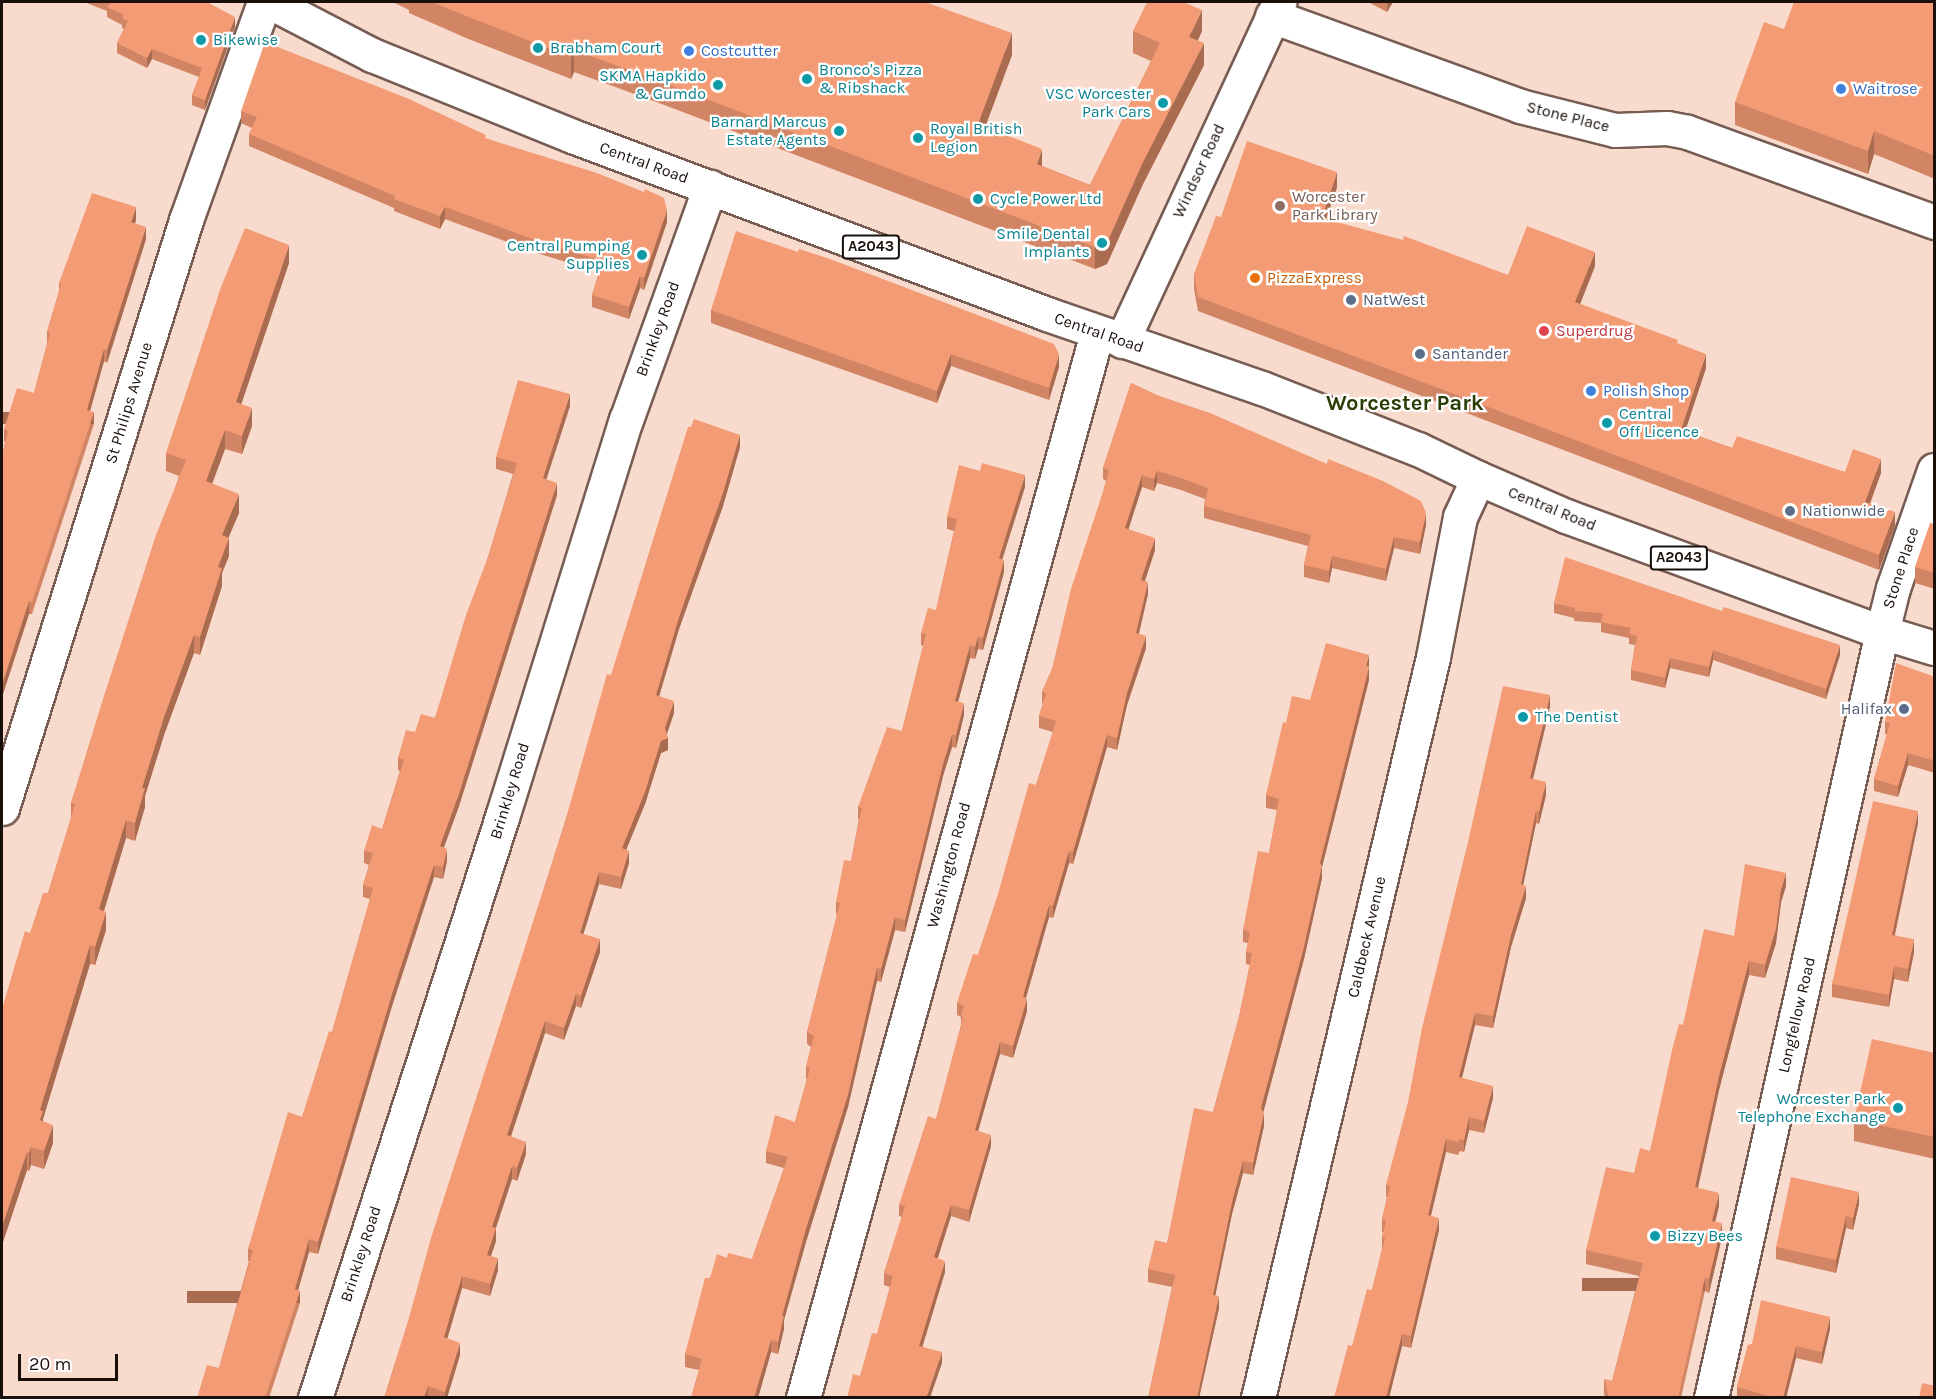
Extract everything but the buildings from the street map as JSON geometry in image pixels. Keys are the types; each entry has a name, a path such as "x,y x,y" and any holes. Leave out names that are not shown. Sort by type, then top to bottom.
{"street":[{"name":"St Philips Avenue","path":"2,808 186,220 264,2"},
{"name":"Central Road","path":"270,2 372,55 454,90 1110,337 1262,388 1418,449 1566,516 1882,632 1935,648"},
{"name":"Stone Place","path":"1275,9 1520,106 1615,130 1667,128 1687,132 1935,222"},
{"name":"Windsor Road","path":"1110,337 1275,9"},
{"name":"Brinkley Road","path":"315,1398 507,803 626,420 710,187"},
{"name":"Washington Road","path":"803,1398 1110,337"},
{"name":"Stone Place","path":"1882,632 1893,588 1935,470"},
{"name":"Caldbeck Avenue","path":"1258,1398 1433,657 1460,517 1478,478"},
{"name":"Longfellow Road","path":"1711,1398 1882,632"}],"place":[{"name":"Bikewise","path":"201,40"},
{"name":"Brabham Court","path":"538,48"},
{"name":"Costcutter","path":"689,51"},
{"name":"Bronco's Pizza & Ribshack","path":"807,79"},
{"name":"SKMA Hapkido & Gumdo","path":"718,85"},
{"name":"Waitrose","path":"1841,89"},
{"name":"VSC Worcester Park Cars","path":"1163,103"},
{"name":"Barnard Marcus Estate Agents","path":"839,131"},
{"name":"Royal British Legion","path":"918,138"},
{"name":"Cycle Power Ltd","path":"978,199"},
{"name":"Worcester Park Library","path":"1280,206"},
{"name":"Smile Dental Implants","path":"1102,243"},
{"name":"Central Pumping Supplies","path":"642,255"},
{"name":"PizzaExpress","path":"1255,278"},
{"name":"NatWest","path":"1351,300"},
{"name":"Superdrug","path":"1544,331"},
{"name":"Santander","path":"1420,354"},
{"name":"Polish Shop","path":"1591,391"},
{"name":"Central Off Licence","path":"1607,423"},
{"name":"Nationwide","path":"1790,511"},
{"name":"Halifax","path":"1904,709"},
{"name":"The Dentist","path":"1523,717"},
{"name":"Worcester Park Telephone Exchange","path":"1898,1108"},
{"name":"Bizzy Bees","path":"1655,1236"}],"district":[{"name":"Worcester Park","path":"1405,404"}]}
